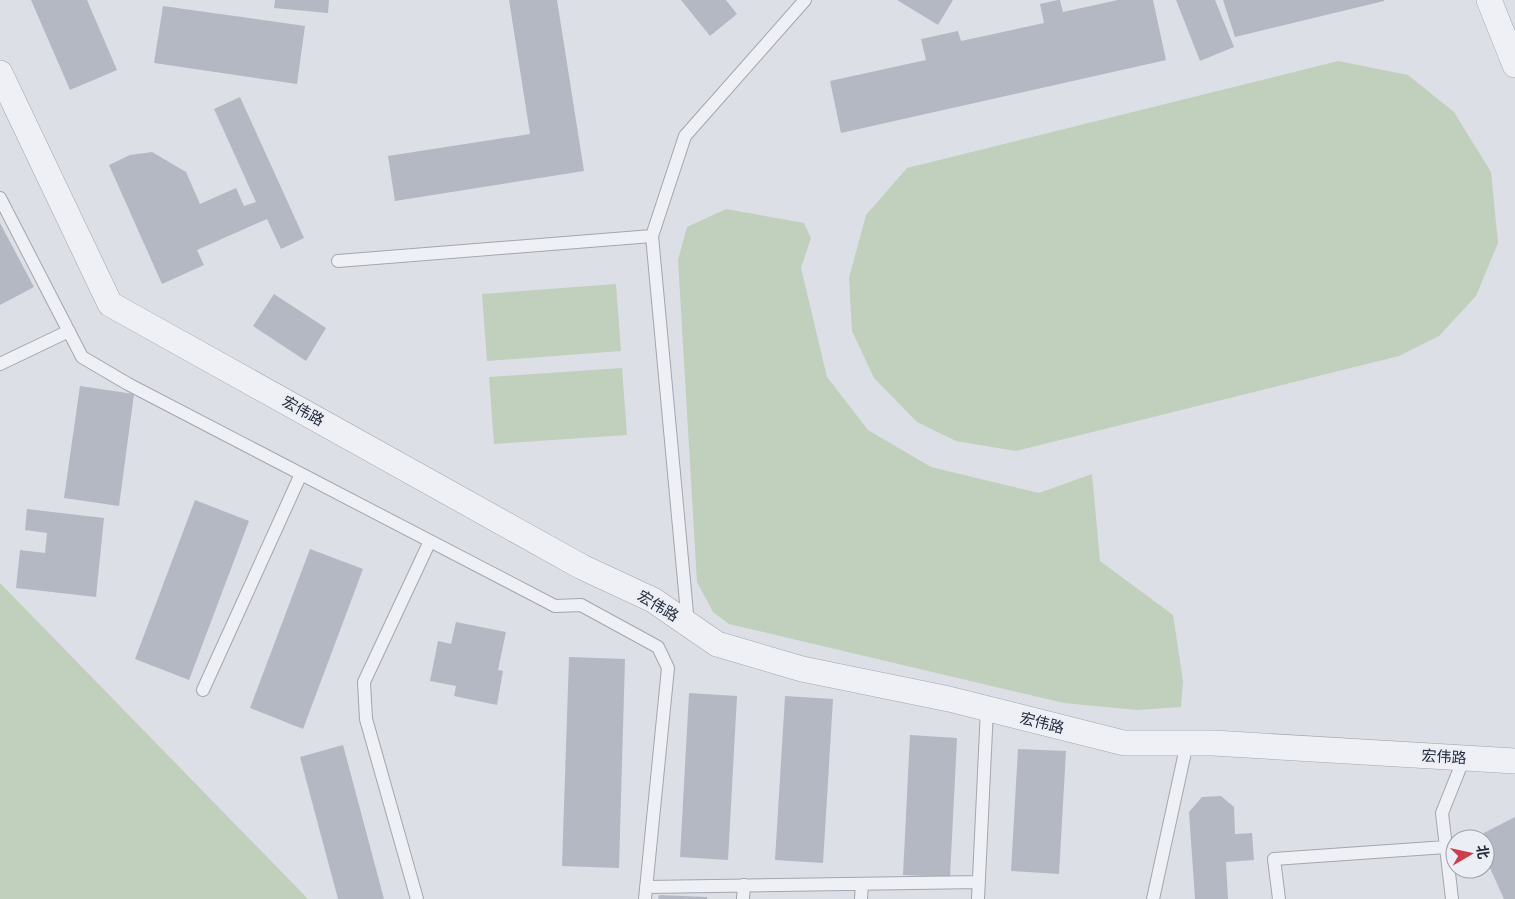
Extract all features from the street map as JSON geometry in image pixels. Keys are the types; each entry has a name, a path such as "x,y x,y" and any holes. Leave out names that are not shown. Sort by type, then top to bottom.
{"street":[{"path":"1489,4 1515,65"},
{"name":"宏伟路","path":"0,73 110,304 582,567 653,600 717,644 802,669 987,709 1124,743 1187,743 1515,761"}],"lane":[{"path":"688,624 652,236 685,136 805,0"},
{"path":"0,198 82,357 128,384 556,606 582,605 658,647 668,668 645,893 744,885 979,882"},
{"path":"338,261 652,236"},
{"path":"0,364 69,331"},
{"path":"203,690 302,474"},
{"path":"417,899 366,719 364,682 430,541"},
{"path":"978,899 987,709"},
{"path":"1154,899 1187,743"},
{"path":"1445,838 1442,813 1464,758"},
{"path":"1279,899 1274,859 1445,847"},
{"path":"1450,879 1452,899"},
{"path":"862,884 862,899"},
{"path":"742,899 744,885"}],"green space":[{"path":"1338,61 1408,75 1454,112 1491,172 1498,243 1476,296 1439,336 1399,356 1016,451 956,441 917,422 874,378 852,331 849,278 866,215 907,168"},
{"path":"726,209 804,223 811,238 801,268 827,377 868,430 931,467 1039,493 1092,474 1100,561 1173,615 1183,681 1181,707 1137,710 1064,703 729,624 713,612 697,582 678,260 687,227"},
{"path":"616,284 621,351 487,361 482,294"},
{"path":"622,368 627,435 494,444 489,377"},
{"path":"0,583 308,899 0,899"}],"building":[{"path":"31,0 87,0 117,70 70,90"},
{"path":"275,0 329,0 328,13 274,8"},
{"path":"509,0 557,0 584,171 395,201 388,156 530,134"},
{"path":"681,0 726,0 737,14 710,36"},
{"path":"897,0 953,0 938,25"},
{"path":"1060,0 1063,12 1118,0 1153,0 1166,60 841,133 830,81 926,60 921,39 958,31 961,41 1044,23 1040,4"},
{"path":"1176,0 1215,0 1234,47 1200,61"},
{"path":"1223,0 1384,0 1384,1 1235,37"},
{"path":"163,6 305,26 297,84 154,63"},
{"path":"240,97 304,238 281,249 267,219 197,250 204,265 162,284 109,165 130,155 152,152 186,172 200,204 236,188 244,206 256,202 214,109"},
{"path":"0,223 34,287 0,305"},
{"path":"274,294 326,328 306,361 253,326"},
{"path":"80,386 134,394 119,506 64,498"},
{"path":"195,500 249,521 189,680 135,659"},
{"path":"27,509 104,518 96,597 16,588 20,550 45,553 47,533 25,530"},
{"path":"310,549 363,569 303,729 250,708"},
{"path":"456,622 506,632 498,670 503,671 497,705 454,696 456,686 430,681 438,641 451,644"},
{"path":"569,657 625,659 619,868 562,866"},
{"path":"689,693 737,696 728,860 680,857"},
{"path":"785,696 833,699 823,863 775,860"},
{"path":"910,735 957,738 950,877 903,875"},
{"path":"343,745 384,899 338,899 300,757"},
{"path":"1018,749 1066,751 1059,874 1011,871"},
{"path":"1221,796 1234,807 1235,834 1252,833 1254,860 1226,862 1228,899 1195,899 1189,812 1202,797"},
{"path":"1515,817 1515,899 1504,899 1495,879 1495,829 1492,829"},
{"path":"659,895 707,897 707,899 658,899"}]}
